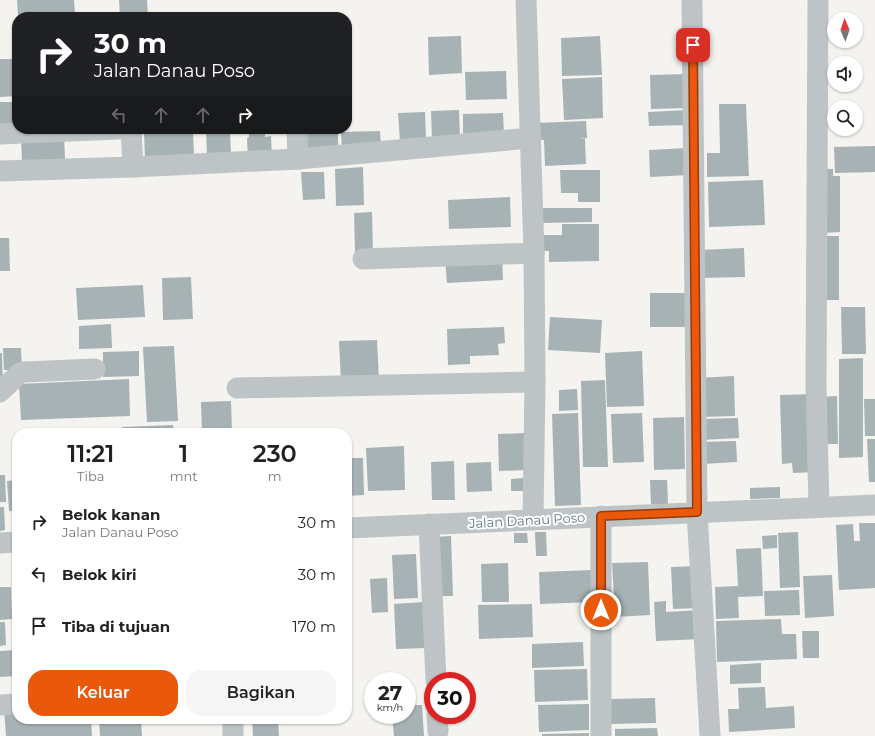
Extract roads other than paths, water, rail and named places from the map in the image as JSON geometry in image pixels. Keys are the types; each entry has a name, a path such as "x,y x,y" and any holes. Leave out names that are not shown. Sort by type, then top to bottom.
{"street":[{"path":"526,0 534,253 535,382 533,519"},
{"path":"692,0 697,512 710,736"},
{"path":"818,0 816,385 819,507"},
{"path":"0,134 12,133"},
{"path":"131,134 133,167"},
{"path":"297,134 298,159"},
{"path":"0,171 133,167 298,159 531,138"},
{"path":"363,259 534,253"},
{"path":"0,392 20,373 24,372 95,370"},
{"path":"237,388 535,382"},
{"name":"Jalan Danau Poso","path":"352,528 875,505"},
{"path":"601,516 601,736"},
{"path":"429,524 436,672"},
{"path":"0,543 12,542"},
{"path":"0,705 12,704"},
{"path":"233,724 233,736"}]}
